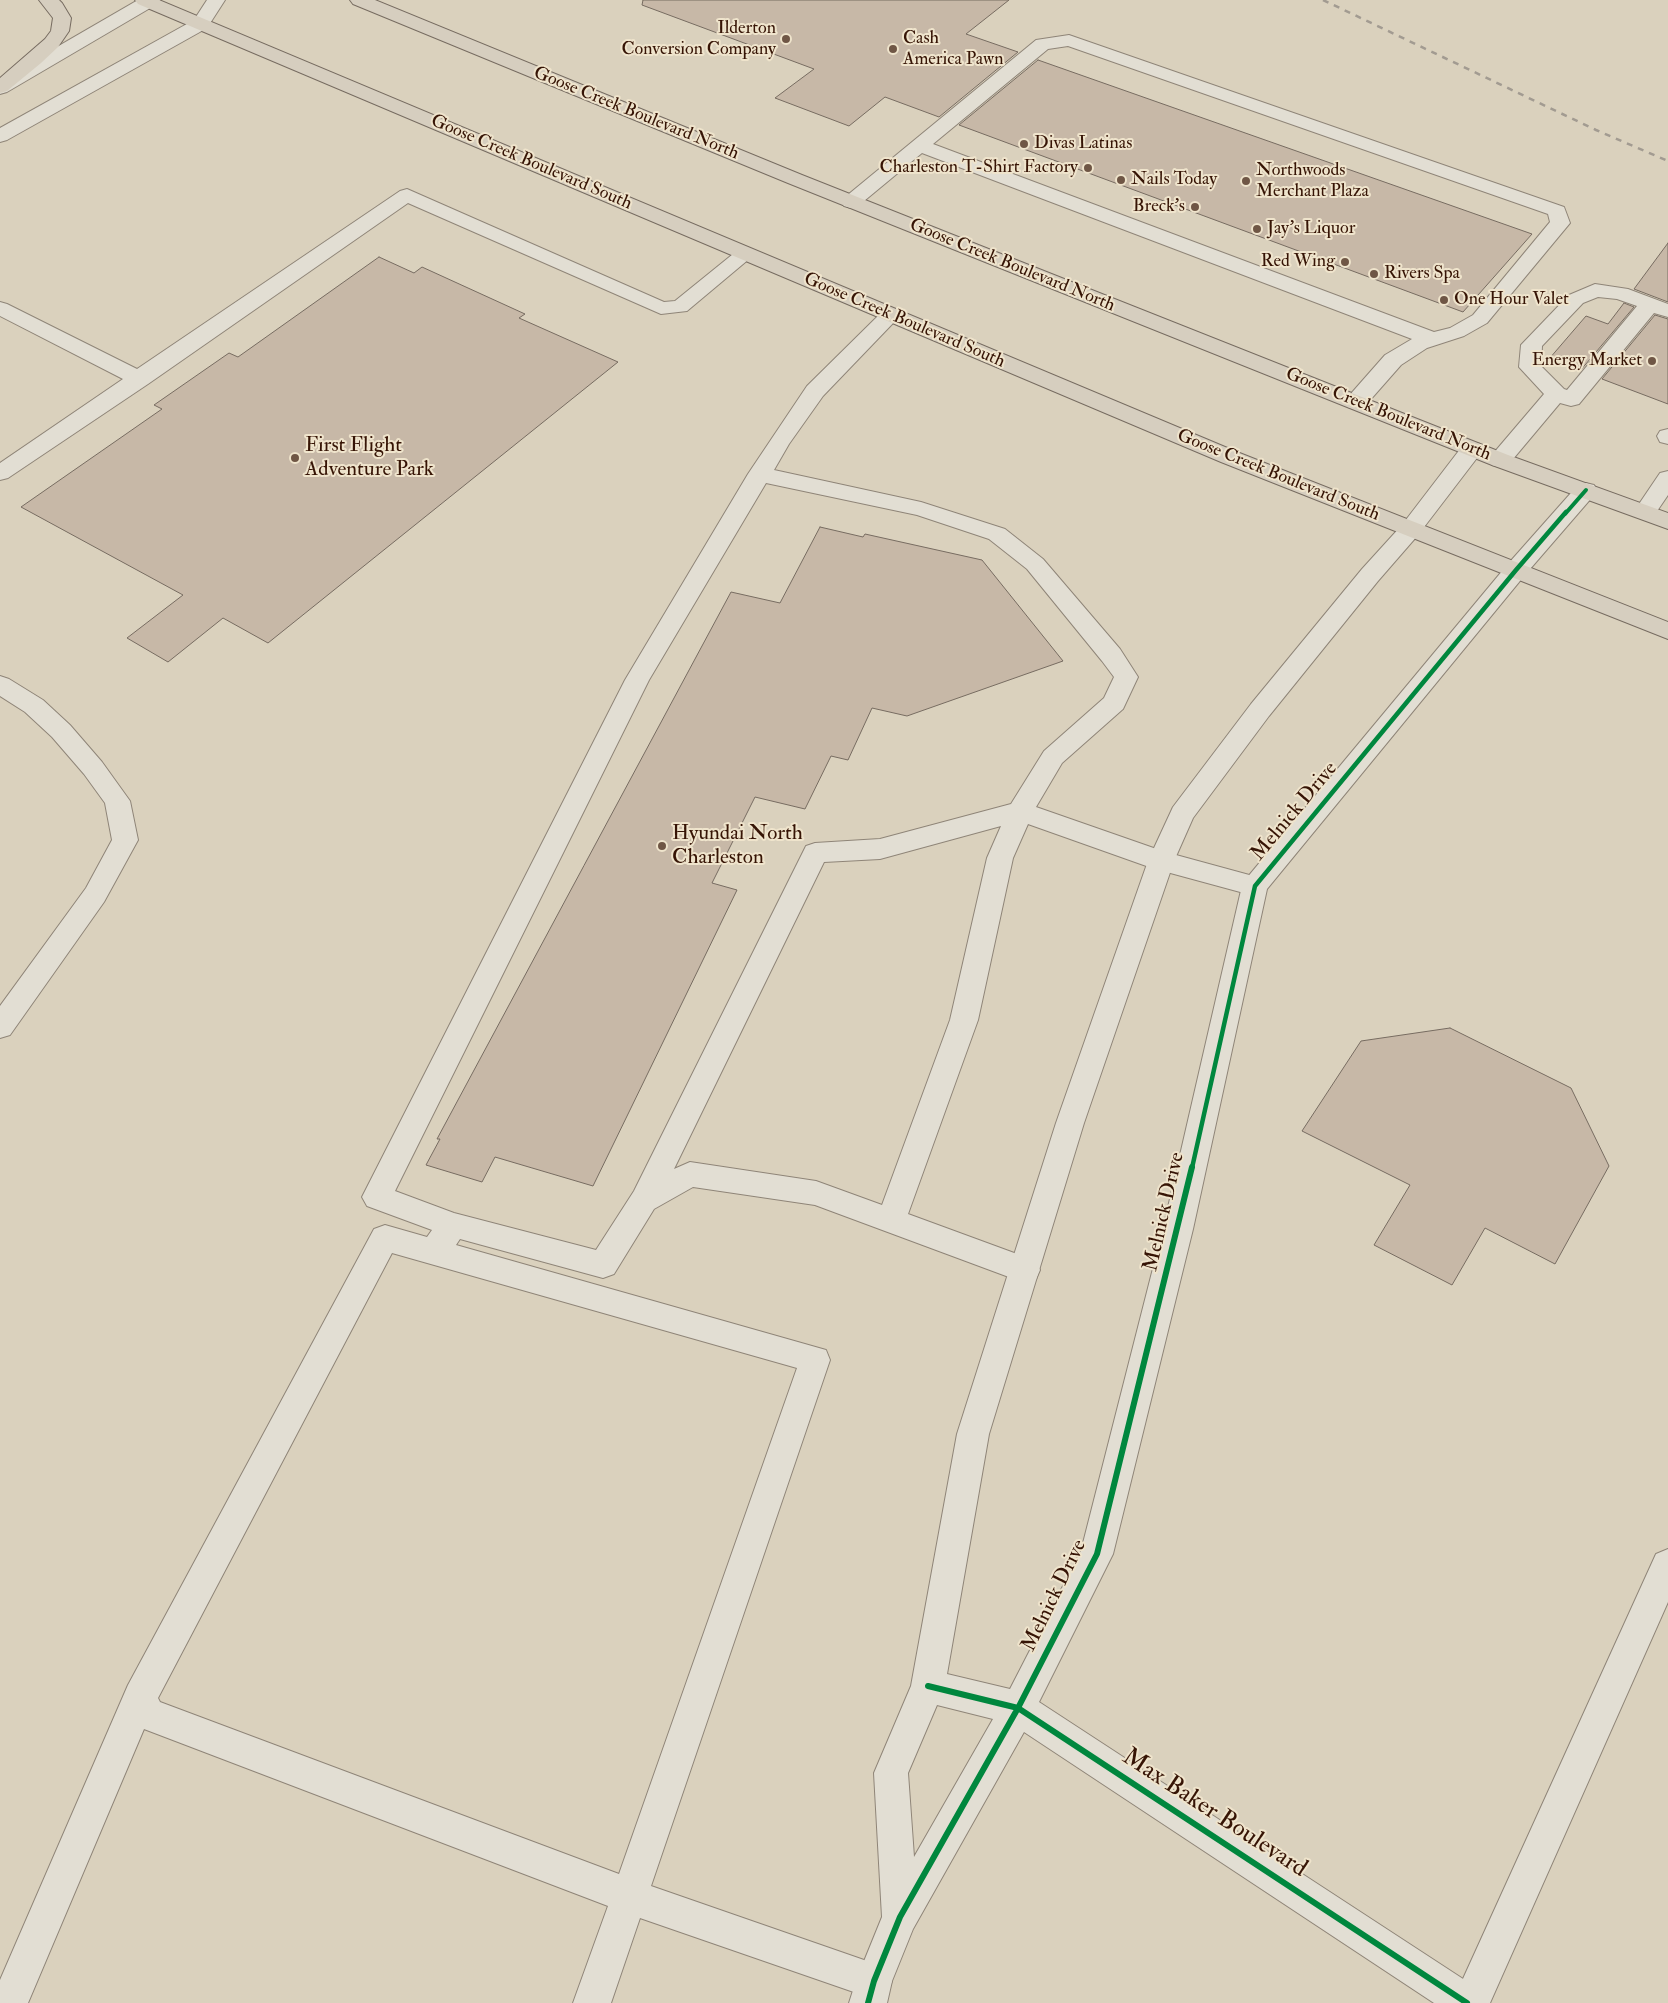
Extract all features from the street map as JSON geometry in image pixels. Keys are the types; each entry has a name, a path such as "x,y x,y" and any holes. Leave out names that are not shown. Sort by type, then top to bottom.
{"highway":[{"path":"0,88 46,48 60,31 62,18 56,7 48,0"},
{"name":"Goose Creek Boulevard North","path":"359,0 850,202 1500,460 1668,521"},
{"name":"Goose Creek Boulevard South","path":"148,1 1229,457 1668,631"}],"street":[{"path":"0,136 201,24 216,0"},
{"path":"0,88 148,1"},
{"path":"850,202 1042,44 1069,40 1557,211 1560,223 1480,319 1457,332 1420,343 1393,360 1356,402"},
{"path":"919,145 1433,339"},
{"path":"0,474 407,196 661,308 680,307 745,254"},
{"path":"1595,290 1621,293 1659,307 1571,399 1556,394 1530,366 1532,345 1576,299 1595,290"},
{"path":"0,308 140,379"},
{"path":"890,315 815,391 759,474 637,680 377,1197 453,1225 603,1265 644,1200 815,853 880,849 1020,811 1161,861 1255,886"},
{"path":"1500,460 1556,394"},
{"name":"Melnick Drive","path":"900,1917 891,1774 928,1686 974,1434 1070,1123 1161,861 1182,814 1260,710 1370,575 1410,530 1472,449"},
{"path":"759,474 921,509 997,534 1035,564 1111,655 1126,678 1114,703 1053,757 1020,811 1000,858 964,1020 891,1220"},
{"path":"1645,512 1668,478"},
{"name":"Melnick Drive","path":"870,1997 900,1917 1018,1708 1097,1554 1178,1229 1255,886 1516,570 1586,490"},
{"path":"0,685 34,706 61,731 93,768 117,801 125,840 95,895 0,1027"},
{"path":"644,1200 690,1174 816,1193 1025,1270"},
{"path":"434,1252 453,1225"},
{"path":"9,2003 140,1697 385,1238 815,1360 592,2003"},
{"path":"1469,2003 1668,1565"},
{"name":"Max Baker Boulevard","path":"928,1686 1018,1708 1469,2003"},
{"path":"140,1697 148,1714 685,1917 870,1997"}],"building":[{"path":"643,0 1009,0 966,34 1018,52 939,117 885,97 849,126 775,98 814,69 642,5"},
{"name":"Northwoods Merchant Plaza","path":"1038,60 1532,234 1463,312 959,125"},
{"path":"1668,243 1668,302 1634,289"},
{"name":"First Flight Adventure Park","path":"379,257 414,273 422,267 525,314 519,318 618,362 268,643 223,618 168,662 127,638 183,595 21,507 162,409 154,405 229,353 238,357"},
{"path":"1624,303 1634,307 1580,371 1549,359 1586,316 1608,324"},
{"path":"1655,315 1668,319 1668,404 1602,379"},
{"name":"Hyundai North Charleston","path":"820,527 863,537 865,534 982,560 1063,661 907,716 872,708 848,760 831,756 805,809 755,797 712,883 737,890 593,1186 495,1157 482,1182 426,1165 440,1139 437,1139 731,592 780,603"},
{"path":"1450,1028 1571,1088 1609,1166 1555,1264 1485,1228 1452,1285 1374,1245 1410,1185 1302,1131 1361,1041"}],"railway":[{"path":"1323,0 1596,130 1668,161"}],"cycle path":[{"path":"868,2003 874,1981 900,1917 1018,1708 1097,1554 1178,1229 1255,886 1516,570 1586,490"},
{"path":"928,1686 1018,1708 1467,2003"}],"place":[{"name":"Ilderton Conversion Company","path":"786,39"},
{"name":"Cash America Pawn","path":"893,49"},
{"name":"Divas Latinas","path":"1024,144"},
{"name":"Charleston T-Shirt Factory","path":"1088,168"},
{"name":"Nails Today","path":"1121,180"},
{"name":"Northwoods Merchant Plaza","path":"1246,181"},
{"name":"Breck's","path":"1195,207"},
{"name":"Jay's Liquor","path":"1257,229"},
{"name":"Red Wing","path":"1345,262"},
{"name":"Rivers Spa","path":"1374,274"},
{"name":"One Hour Valet","path":"1444,300"},
{"name":"Energy Market","path":"1652,361"},
{"name":"First Flight Adventure Park","path":"295,458"},
{"name":"Hyundai North Charleston","path":"662,846"}]}
